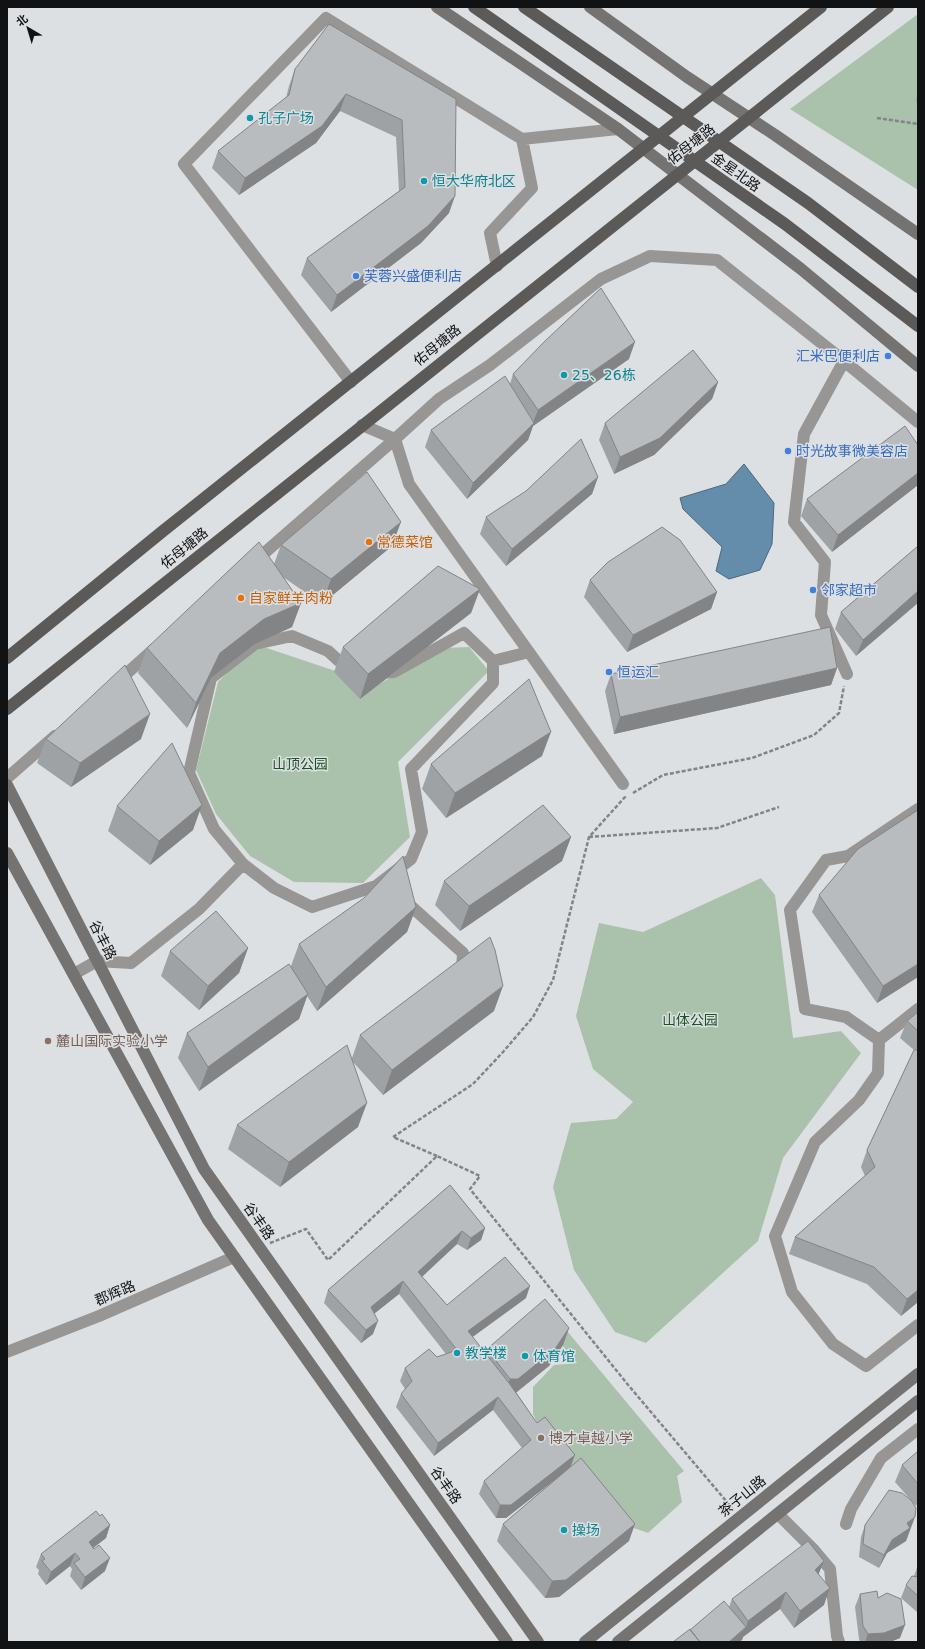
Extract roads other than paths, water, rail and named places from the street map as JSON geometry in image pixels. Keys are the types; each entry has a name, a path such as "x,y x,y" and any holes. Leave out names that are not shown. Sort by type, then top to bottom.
{"main road":[{"name":"金星北路","path":"474,7 784,224 918,326"},
{"name":"金星北路","path":"524,7 808,203 918,287"},
{"name":"佑母塘路","path":"7,658 821,7"},
{"name":"佑母塘路","path":"7,709 362,424 888,7"}],"street":[{"path":"437,7 644,148 801,269 918,366"},
{"path":"590,7 712,94 918,234"},
{"path":"351,382 184,164 326,18 522,139 618,129"},
{"path":"497,266 490,233 532,188 522,139"},
{"path":"246,570 439,399 490,365 601,279 650,256 717,260 918,422"},
{"path":"844,361 804,434 794,522 825,562 821,615 847,674"},
{"path":"362,424 395,439 409,484 623,784"},
{"path":"464,632 492,661 493,683 411,769 422,832 411,859 376,886 312,907 274,888 243,864 214,830 189,773 211,678 255,644 292,636 328,652 354,673 394,672 464,632"},
{"path":"108,689 162,642"},
{"path":"492,661 529,652"},
{"path":"7,778 67,726"},
{"name":"谷丰路","path":"7,785 204,1169 538,1642"},
{"path":"879,1040 846,1017 805,1009 790,910 826,860 848,856 918,809"},
{"path":"7,853 208,1220 507,1642"},
{"path":"74,974 97,961 131,963 200,909 243,864"},
{"path":"382,881 463,953 462,970 450,980"},
{"path":"918,1009 879,1040 878,1073 859,1100 815,1142 776,1236 792,1292 833,1344 866,1366 918,1325"},
{"name":"郡辉路","path":"7,1352 99,1316 234,1257"},
{"name":"茶子山路","path":"585,1642 918,1374"},
{"path":"618,1642 918,1401"},
{"path":"846,1524 851,1510 881,1458 918,1429"},
{"path":"778,1514 830,1569 837,1636 839,1642"},
{"path":"795,1553 807,1543"}],"water":[{"path":"744,464 774,503 772,544 760,570 729,579 716,571 722,547 683,509 680,498 726,484"}],"place":[{"name":"孔子广场","path":"250,118"},
{"name":"恒大华府北区","path":"424,181"},
{"name":"芙蓉兴盛便利店","path":"356,276"},
{"name":"汇米巴便利店","path":"888,356"},
{"name":"25、26栋","path":"564,375"},
{"name":"时光故事微美容店","path":"788,451"},
{"name":"常德菜馆","path":"369,542"},
{"name":"邻家超市","path":"813,590"},
{"name":"自家鲜羊肉粉","path":"241,598"},
{"name":"恒运汇","path":"609,672"},
{"name":"麓山国际实验小学","path":"48,1041"},
{"name":"教学楼","path":"457,1353"},
{"name":"体育馆","path":"525,1356"},
{"name":"博才卓越小学","path":"541,1438"},
{"name":"操场","path":"564,1530"}],"park label":[{"name":"山顶公园","path":"300,764"},
{"name":"山体公园","path":"690,1020"}]}
